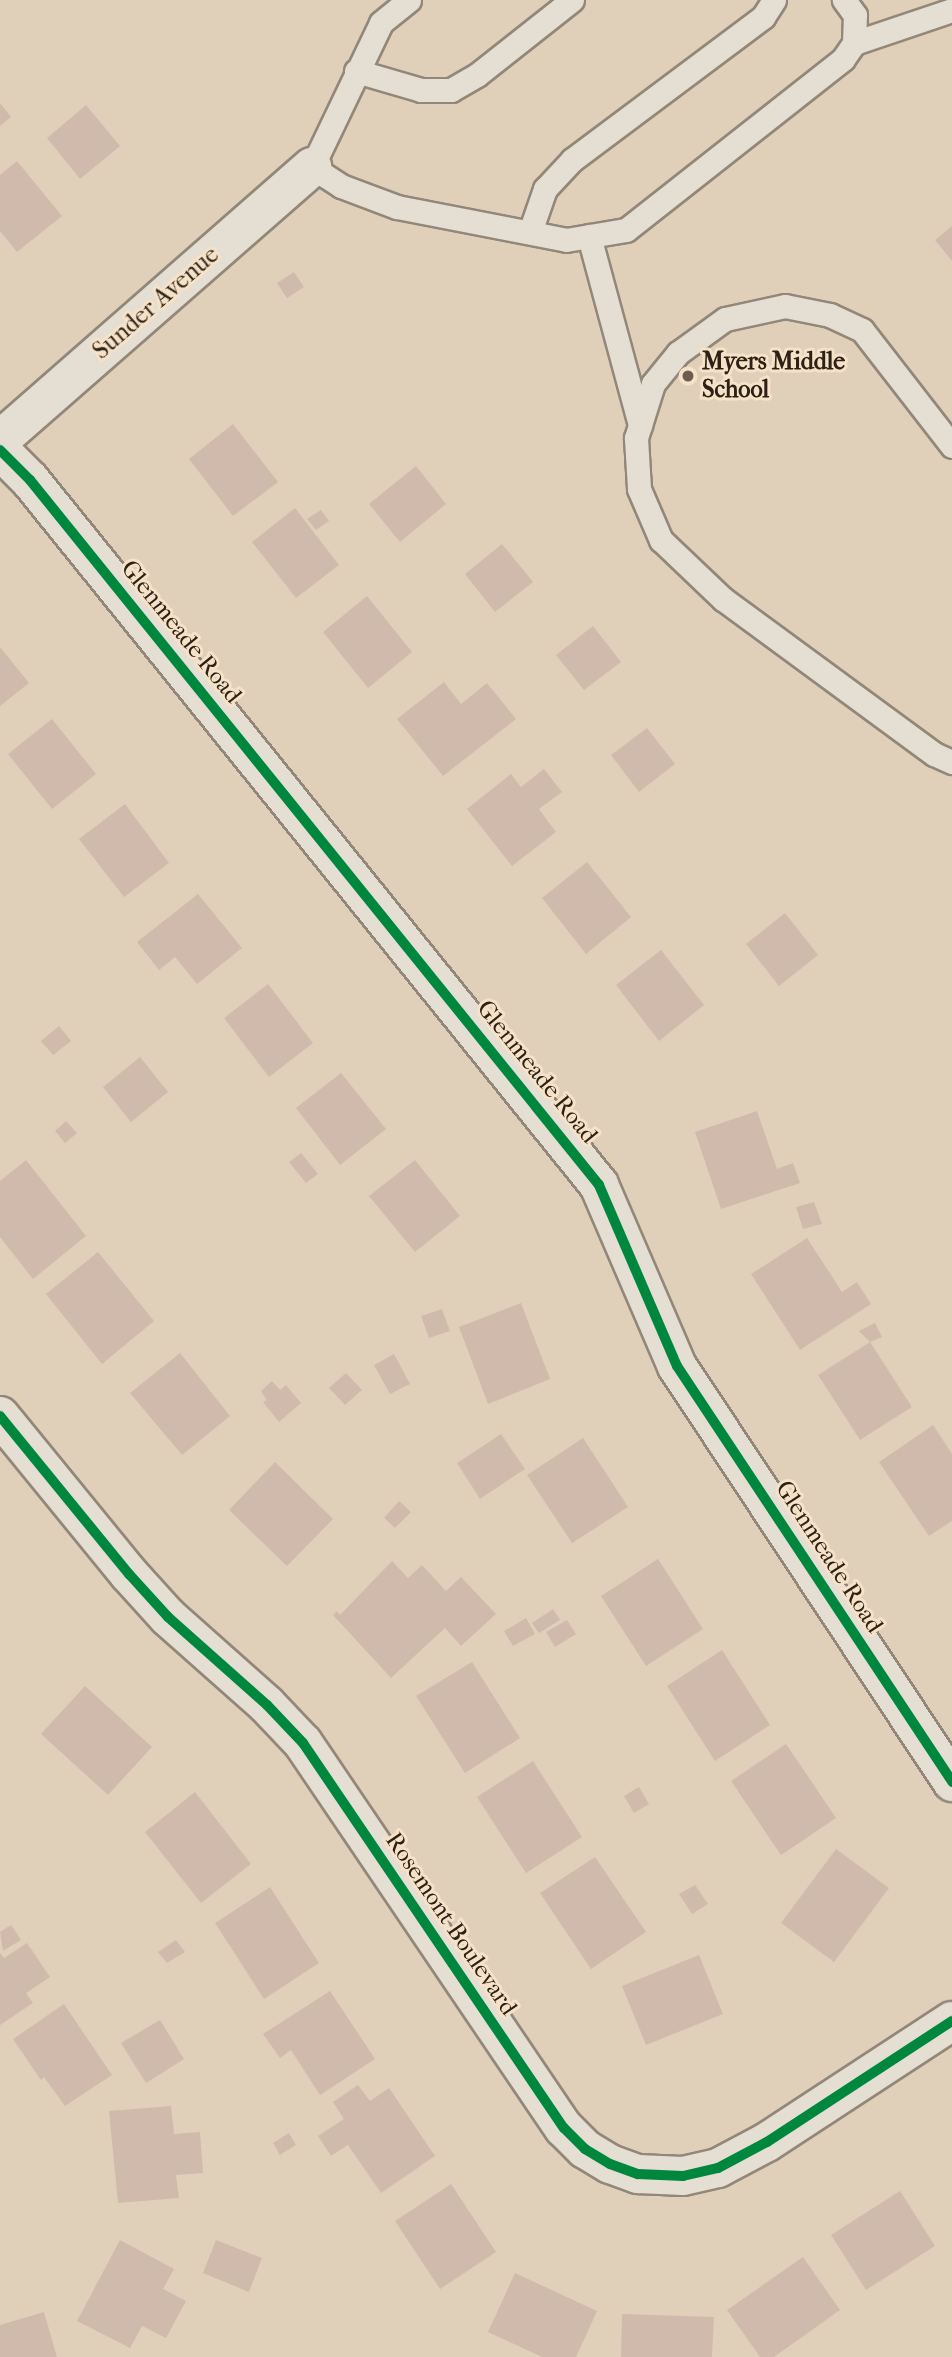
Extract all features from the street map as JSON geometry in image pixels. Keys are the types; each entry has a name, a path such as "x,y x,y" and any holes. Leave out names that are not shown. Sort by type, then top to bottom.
{"street":[{"name":"Sunder Avenue","path":"0,440 312,167"},
{"name":"Glenmeade Road","path":"0,450 39,490 599,1185 677,1366 952,1782"},
{"name":"Rosemont Boulevard","path":"0,1416 129,1574 168,1617 267,1705 303,1743 564,2128 585,2149 610,2164 638,2174 683,2176 718,2168 767,2143 952,2021"}],"lane":[{"path":"408,0 381,23 312,167 341,186 397,207 566,240 626,230 835,67 855,43 952,10"},
{"path":"356,71 421,90 451,90 477,75 572,0"},
{"path":"530,232 545,189 572,160 763,17 774,0"},
{"path":"844,0 855,15 855,43"},
{"path":"589,236 640,425"},
{"path":"952,446 862,330 830,315 785,306 725,319 678,353 653,384 636,438 639,489 662,540 723,599 934,754 952,762"}],"building":[{"path":"0,103 11,117 0,126"},
{"path":"86,105 120,146 80,179 47,138"},
{"path":"17,161 62,216 17,252 0,231 0,175"},
{"path":"952,226 952,261 935,240"},
{"path":"294,272 304,287 287,298 277,283"},
{"path":"233,424 278,482 233,516 189,459"},
{"path":"416,466 446,504 400,542 369,504"},
{"path":"295,508 339,565 296,598 252,542"},
{"path":"321,510 329,521 316,530 307,519"},
{"path":"502,544 533,582 495,612 465,574"},
{"path":"367,596 412,652 368,688 323,632"},
{"path":"593,626 621,662 584,690 556,655"},
{"path":"0,647 29,683 0,706"},
{"path":"444,682 461,704 487,683 516,719 443,776 397,719"},
{"path":"52,719 96,774 52,809 8,754"},
{"path":"647,728 675,764 639,792 611,755"},
{"path":"544,769 562,792 539,809 556,832 512,866 467,809 511,774 521,787"},
{"path":"125,804 169,863 124,897 79,839"},
{"path":"587,862 631,917 586,954 542,898"},
{"path":"198,894 242,948 197,984 175,957 159,970 137,942"},
{"path":"785,913 818,955 779,986 746,944"},
{"path":"661,950 704,1005 659,1041 616,985"},
{"path":"268,984 313,1043 269,1077 224,1018"},
{"path":"59,1026 71,1041 53,1055 41,1041"},
{"path":"140,1057 168,1092 131,1122 103,1087"},
{"path":"341,1073 386,1129 340,1165 296,1108"},
{"path":"757,1111 777,1169 793,1163 800,1183 721,1209 695,1132"},
{"path":"66,1121 77,1133 65,1143 55,1131"},
{"path":"301,1153 318,1174 306,1183 289,1162"},
{"path":"26,1160 86,1236 33,1279 0,1237 0,1181"},
{"path":"415,1160 460,1216 415,1252 369,1196"},
{"path":"814,1202 822,1224 803,1229 796,1207"},
{"path":"807,1238 842,1292 857,1282 871,1304 800,1350 751,1274"},
{"path":"98,1252 154,1321 102,1364 46,1294"},
{"path":"521,1303 550,1379 488,1404 459,1327"},
{"path":"442,1309 450,1331 429,1338 421,1316"},
{"path":"875,1323 882,1337 870,1342 859,1331"},
{"path":"870,1342 912,1407 860,1440 818,1375"},
{"path":"180,1353 230,1416 182,1455 130,1393"},
{"path":"394,1354 410,1384 390,1394 374,1365"},
{"path":"346,1373 362,1390 345,1405 329,1388"},
{"path":"272,1381 280,1390 286,1385 301,1403 279,1422 263,1402 267,1400 261,1391"},
{"path":"933,1425 952,1454 952,1521 929,1536 879,1462"},
{"path":"501,1434 525,1469 480,1499 457,1463"},
{"path":"583,1438 628,1507 572,1543 527,1475"},
{"path":"275,1462 333,1519 287,1566 229,1510"},
{"path":"399,1501 411,1512 395,1528 384,1518"},
{"path":"658,1559 703,1629 646,1666 601,1596"},
{"path":"392,1561 408,1578 422,1565 446,1591 461,1577 496,1614 461,1646 445,1628 391,1678 333,1615 337,1611 340,1615"},
{"path":"553,1609 560,1620 539,1633 532,1623"},
{"path":"526,1618 535,1634 513,1646 504,1631"},
{"path":"567,1620 576,1634 555,1647 546,1632"},
{"path":"722,1650 770,1725 715,1761 667,1686"},
{"path":"472,1662 520,1738 465,1773 416,1696"},
{"path":"85,1686 152,1747 108,1795 41,1734"},
{"path":"786,1744 836,1818 781,1855 731,1781"},
{"path":"533,1761 582,1837 526,1873 477,1797"},
{"path":"639,1787 649,1804 634,1813 624,1796"},
{"path":"195,1792 251,1864 201,1903 145,1832"},
{"path":"836,1849 889,1888 834,1962 781,1923"},
{"path":"595,1857 646,1932 591,1969 540,1893"},
{"path":"695,1885 708,1904 692,1914 679,1894"},
{"path":"270,1887 319,1963 264,1999 215,1923"},
{"path":"11,1925 21,1940 3,1951 0,1932"},
{"path":"176,1940 185,1952 167,1963 158,1952"},
{"path":"27,1943 50,1977 26,1993 33,2003 0,2025 0,1953 4,1958"},
{"path":"699,1955 723,2014 646,2045 622,1986"},
{"path":"330,1991 375,2059 320,2095 291,2050 280,2058 263,2034"},
{"path":"64,2004 112,2075 65,2106 44,2077 41,2080 13,2039"},
{"path":"160,2020 184,2059 146,2083 121,2043"},
{"path":"358,2085 370,2101 389,2088 435,2156 381,2193 348,2145 331,2156 318,2136 344,2119 333,2102"},
{"path":"171,2106 174,2134 200,2132 203,2173 176,2175 179,2198 118,2203 109,2111"},
{"path":"289,2133 296,2145 280,2155 273,2143"},
{"path":"451,2184 496,2252 440,2289 395,2221"},
{"path":"900,2191 935,2246 866,2290 831,2235"},
{"path":"120,2240 174,2269 163,2289 186,2301 166,2338 142,2326 130,2348 77,2321"},
{"path":"216,2240 262,2258 249,2292 203,2273"},
{"path":"803,2257 840,2310 774,2357 760,2357 727,2310"},
{"path":"515,2273 597,2311 576,2357 542,2357 488,2332"},
{"path":"44,2312 57,2357 0,2357 0,2325"},
{"path":"622,2314 714,2317 712,2357 621,2357"}],"cycle path":[{"path":"0,450 30,480 599,1185 677,1366 952,1782"},
{"path":"0,1416 129,1574 168,1617 267,1705 303,1743 564,2128 585,2149 610,2164 638,2174 683,2176 718,2168 767,2142 952,2021"}],"place":[{"name":"Myers Middle School","path":"688,376"}]}
